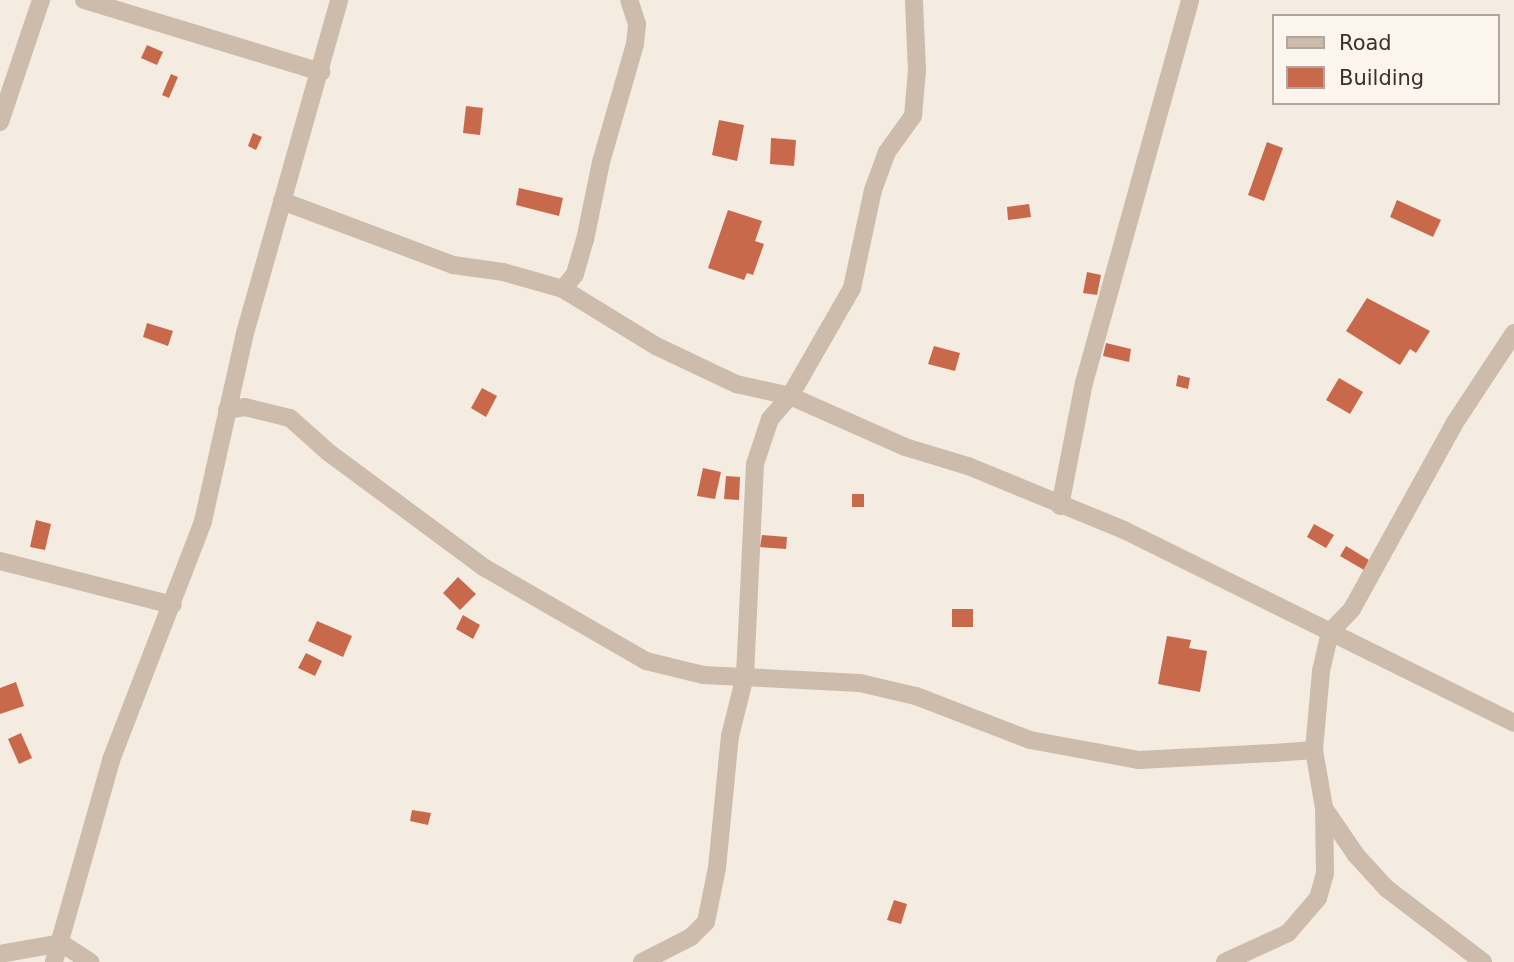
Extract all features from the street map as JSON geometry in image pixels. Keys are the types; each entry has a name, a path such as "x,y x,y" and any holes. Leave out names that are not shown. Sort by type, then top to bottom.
{"street":[{"path":"0,122 41,0"},
{"path":"84,0 321,72"},
{"path":"54,962 111,760 203,521 227,410 339,0"},
{"path":"563,289 575,274 586,240 601,162 635,44 637,24 629,0"},
{"path":"642,962 691,937 706,922 717,868 730,736 745,676 755,464 770,419 790,396 852,288 873,190 887,152 913,116 914,0"},
{"path":"1059,506 1084,383 1190,0"},
{"path":"282,201 453,265 503,272 563,289 656,346 736,384 790,396 905,447 968,466 1059,506 1125,530 1514,723"},
{"path":"1225,962 1287,933 1318,898 1325,873 1324,808 1314,750 1321,671 1330,632 1353,609 1454,424 1514,332"},
{"path":"227,410 245,407 290,418 328,452 485,568 646,661 703,675 860,683 916,696 1031,740 1139,760 1314,750"},
{"path":"0,561 172,605"},
{"path":"1324,808 1356,855 1386,888 1483,962"},
{"path":"0,954 61,943 90,962"}],"building":[{"path":"147,45 163,52 157,65 141,58"},
{"path":"171,74 178,77 169,98 162,95"},
{"path":"466,106 483,108 480,135 463,133"},
{"path":"719,120 744,125 737,161 712,155"},
{"path":"253,133 262,137 256,150 248,146"},
{"path":"771,138 796,140 794,166 770,164"},
{"path":"1267,142 1283,148 1264,201 1248,195"},
{"path":"519,188 563,198 559,216 516,205"},
{"path":"1397,200 1441,220 1433,237 1390,217"},
{"path":"1029,204 1031,217 1008,220 1007,207"},
{"path":"728,210 762,221 755,241 764,244 753,275 747,273 744,280 708,268"},
{"path":"1087,272 1101,275 1097,295 1083,293"},
{"path":"1367,298 1430,331 1416,353 1410,349 1400,365 1346,331"},
{"path":"147,323 173,331 168,346 143,337"},
{"path":"1106,343 1131,349 1129,362 1103,356"},
{"path":"934,346 960,353 955,371 928,364"},
{"path":"1178,375 1190,378 1188,389 1176,386"},
{"path":"1339,378 1363,392 1350,414 1326,400"},
{"path":"482,388 497,396 486,417 471,408"},
{"path":"703,468 721,472 715,499 697,496"},
{"path":"726,476 740,477 739,500 724,499"},
{"path":"852,494 864,494 864,507 852,507"},
{"path":"36,520 51,524 45,550 30,547"},
{"path":"1314,524 1334,535 1326,548 1307,537"},
{"path":"762,535 787,537 786,549 760,547"},
{"path":"1346,546 1369,560 1364,570 1340,556"},
{"path":"458,577 476,594 460,610 443,593"},
{"path":"952,609 973,609 973,627 952,627"},
{"path":"463,615 480,625 473,639 456,629"},
{"path":"317,621 352,636 343,657 308,641"},
{"path":"1167,636 1191,640 1189,648 1207,651 1200,692 1158,684"},
{"path":"306,653 322,661 315,676 298,668"},
{"path":"16,682 24,706 0,714 0,688"},
{"path":"21,733 32,758 19,764 8,739"},
{"path":"412,810 431,813 428,825 410,821"},
{"path":"894,900 907,904 901,924 887,920"}]}
